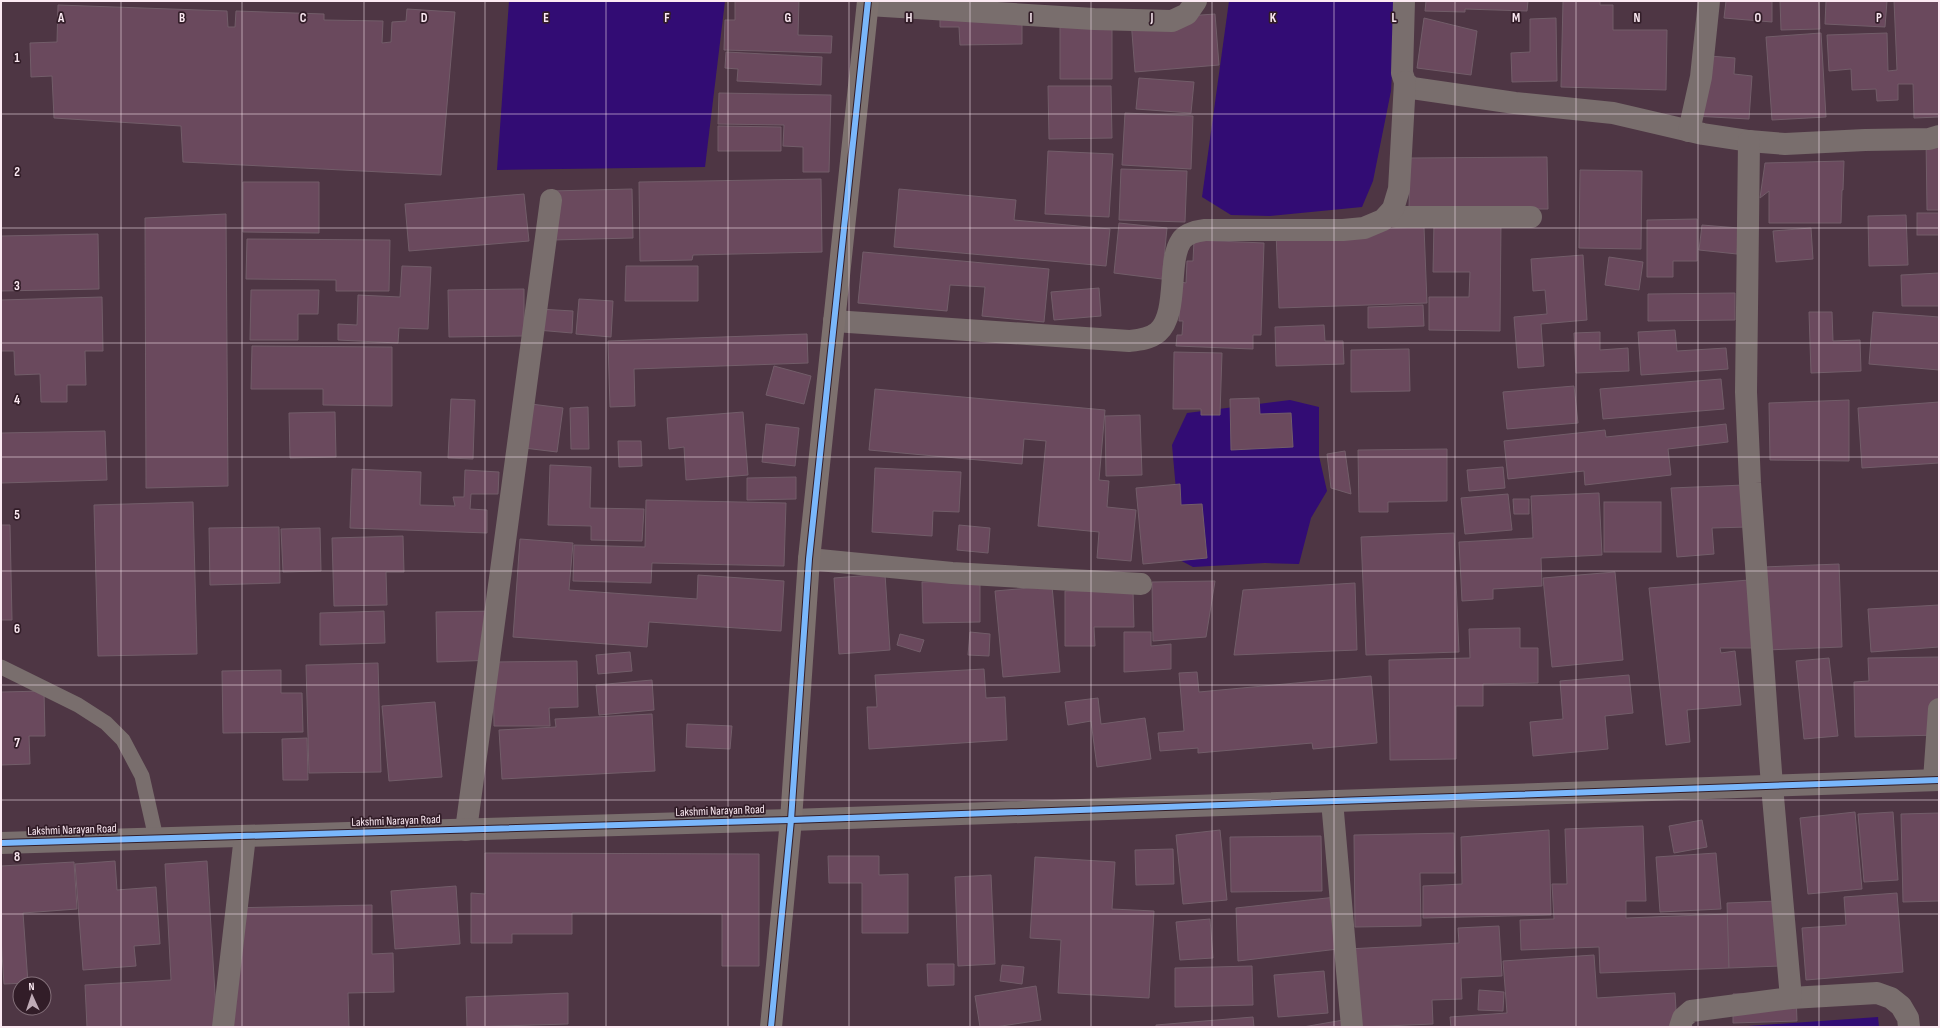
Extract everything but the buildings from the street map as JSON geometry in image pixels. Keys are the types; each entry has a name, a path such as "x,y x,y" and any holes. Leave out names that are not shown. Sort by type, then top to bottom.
{"street":[{"path":"771,1027 791,820 809,559 868,3 1094,19 1172,21 1187,14 1196,1"},
{"path":"834,321 1129,341 1145,338 1158,332 1164,324 1169,311 1177,250 1181,240 1192,232 1205,230 1343,230 1364,228 1383,220 1393,209 1399,189 1405,82 1402,73 1404,1"},
{"path":"1689,131 1701,77 1709,1"},
{"path":"1405,82 1412,88 1515,103 1613,113 1689,131 1749,141 1785,144 1865,140 1929,139 1939,136"},
{"path":"1749,141 1746,392 1750,483 1772,786 1791,998"},
{"path":"466,830 551,200"},
{"path":"1393,209 1396,216 1531,217"},
{"path":"809,559 952,573 1141,584"},
{"path":"1936,780 1939,709"},
{"name":"Lakshmi Narayan Road","path":"1,843 791,820 1936,780"},
{"path":"1332,802 1352,1027"},
{"path":"223,1027 245,836"},
{"path":"1680,1027 1683,1018 1691,1011 1791,998 1877,993 1891,998 1901,1006 1908,1018 1908,1027"}],"lane":[{"path":"1,667 78,705 106,722 123,740 142,776 156,838"}],"shaded area":[{"path":"509,1 725,1 705,167 497,170"},
{"path":"1229,1 1396,1 1391,91 1373,181 1362,207 1270,216 1231,215 1202,197"},
{"path":"1290,400 1319,407 1319,456 1327,491 1311,518 1299,564 1265,563 1193,567 1174,557 1176,490 1172,445 1187,413"},
{"path":"1878,1017 1879,1027 1733,1027"}],"cycle path":[{"path":"771,1027 791,820 809,559 868,1"},
{"path":"1,843 791,820 1939,780"}]}
